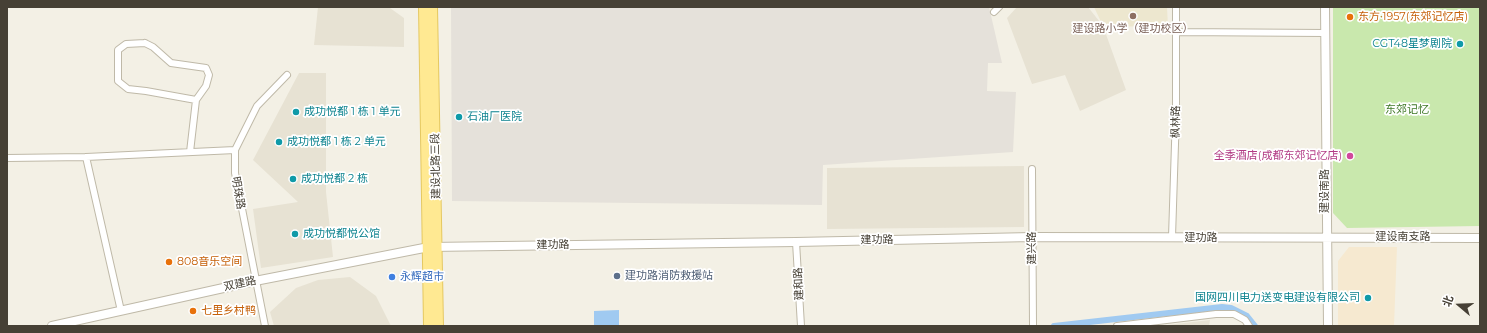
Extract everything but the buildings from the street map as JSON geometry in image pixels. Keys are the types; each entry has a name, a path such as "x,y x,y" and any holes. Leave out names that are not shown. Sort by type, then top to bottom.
{"main road":[{"name":"建设北路三段","path":"424,7 433,247 438,326"},
{"name":"建设北路三段","path":"429,326 433,247 432,7"}],"street":[{"name":"枫林路","path":"1172,237 1176,113 1176,7"},
{"name":"建设南路","path":"1325,7 1328,326"},
{"path":"1176,32 1325,33"},
{"path":"190,152 196,100 206,86 209,75 206,68 171,64 153,47 145,44 126,44 118,50 118,81 128,90 146,91 196,100"},
{"name":"明珠路","path":"265,326 234,173 235,150 257,106 287,75"},
{"path":"7,158 86,157 235,150"},
{"path":"86,157 121,311"},
{"name":"建兴路","path":"1032,169 1033,326"},
{"name":"建功路","path":"433,247 1032,237 1326,237"},
{"name":"建设南支路","path":"1326,237 1480,238"},
{"name":"建和路","path":"796,242 801,326"},
{"name":"双建路","path":"52,326 255,281 433,247"},
{"path":"1117,326 1216,314 1234,314 1245,320 1249,326"}],"shaded area":[{"path":"318,7 390,8 404,18 404,47 314,45"},
{"path":"451,7 989,7 1002,63 988,63 987,91 1016,92 1013,152 823,165 822,205 452,201"},
{"path":"1017,7 1088,7 1103,26 1126,90 1080,111 1065,75 1032,84 1007,18"},
{"name":"建设路小学（建功校区）","path":"1094,7 1167,7 1168,27 1103,26"},
{"path":"299,73 326,73 326,192 333,257 261,268 253,209 298,202 253,160"},
{"path":"1024,166 1024,227 827,229 827,168"},
{"name":"国网四川电力送变电建设有限公司","path":"1349,247 1397,247 1394,326 1338,326 1338,261"},
{"path":"350,277 376,296 391,326 274,326 270,312 296,288 318,280"},
{"path":"1210,320 1209,326 1159,326"}],"green space":[{"name":"东郊记忆","path":"1333,7 1480,7 1480,226 1347,228 1333,213"}],"water":[{"path":"619,310 619,326 594,326 594,311"}],"waterway":[{"path":"1054,326 1222,307 1231,308 1247,316 1255,326"}],"place":[{"name":"建设路小学（建功校区）","path":"1133,16"},
{"name":"东方·1957(东郊记忆店)","path":"1350,17"},
{"name":"CGT48星梦剧院","path":"1460,44"},
{"name":"成功悦都 1 栋 1 单元","path":"296,112"},
{"name":"石油厂医院","path":"459,117"},
{"name":"成功悦都 1 栋 2 单元","path":"279,142"},
{"name":"全季酒店(成都东郊记忆店)","path":"1350,156"},
{"name":"成功悦都 2 栋","path":"293,179"},
{"name":"成功悦都悦公馆","path":"295,234"},
{"name":"808音乐空间","path":"169,262"},
{"name":"建功路消防救援站","path":"617,276"},
{"name":"永辉超市","path":"392,277"},
{"name":"国网四川电力送变电建设有限公司","path":"1368,298"},
{"name":"七里乡村鸭","path":"193,311"}]}
